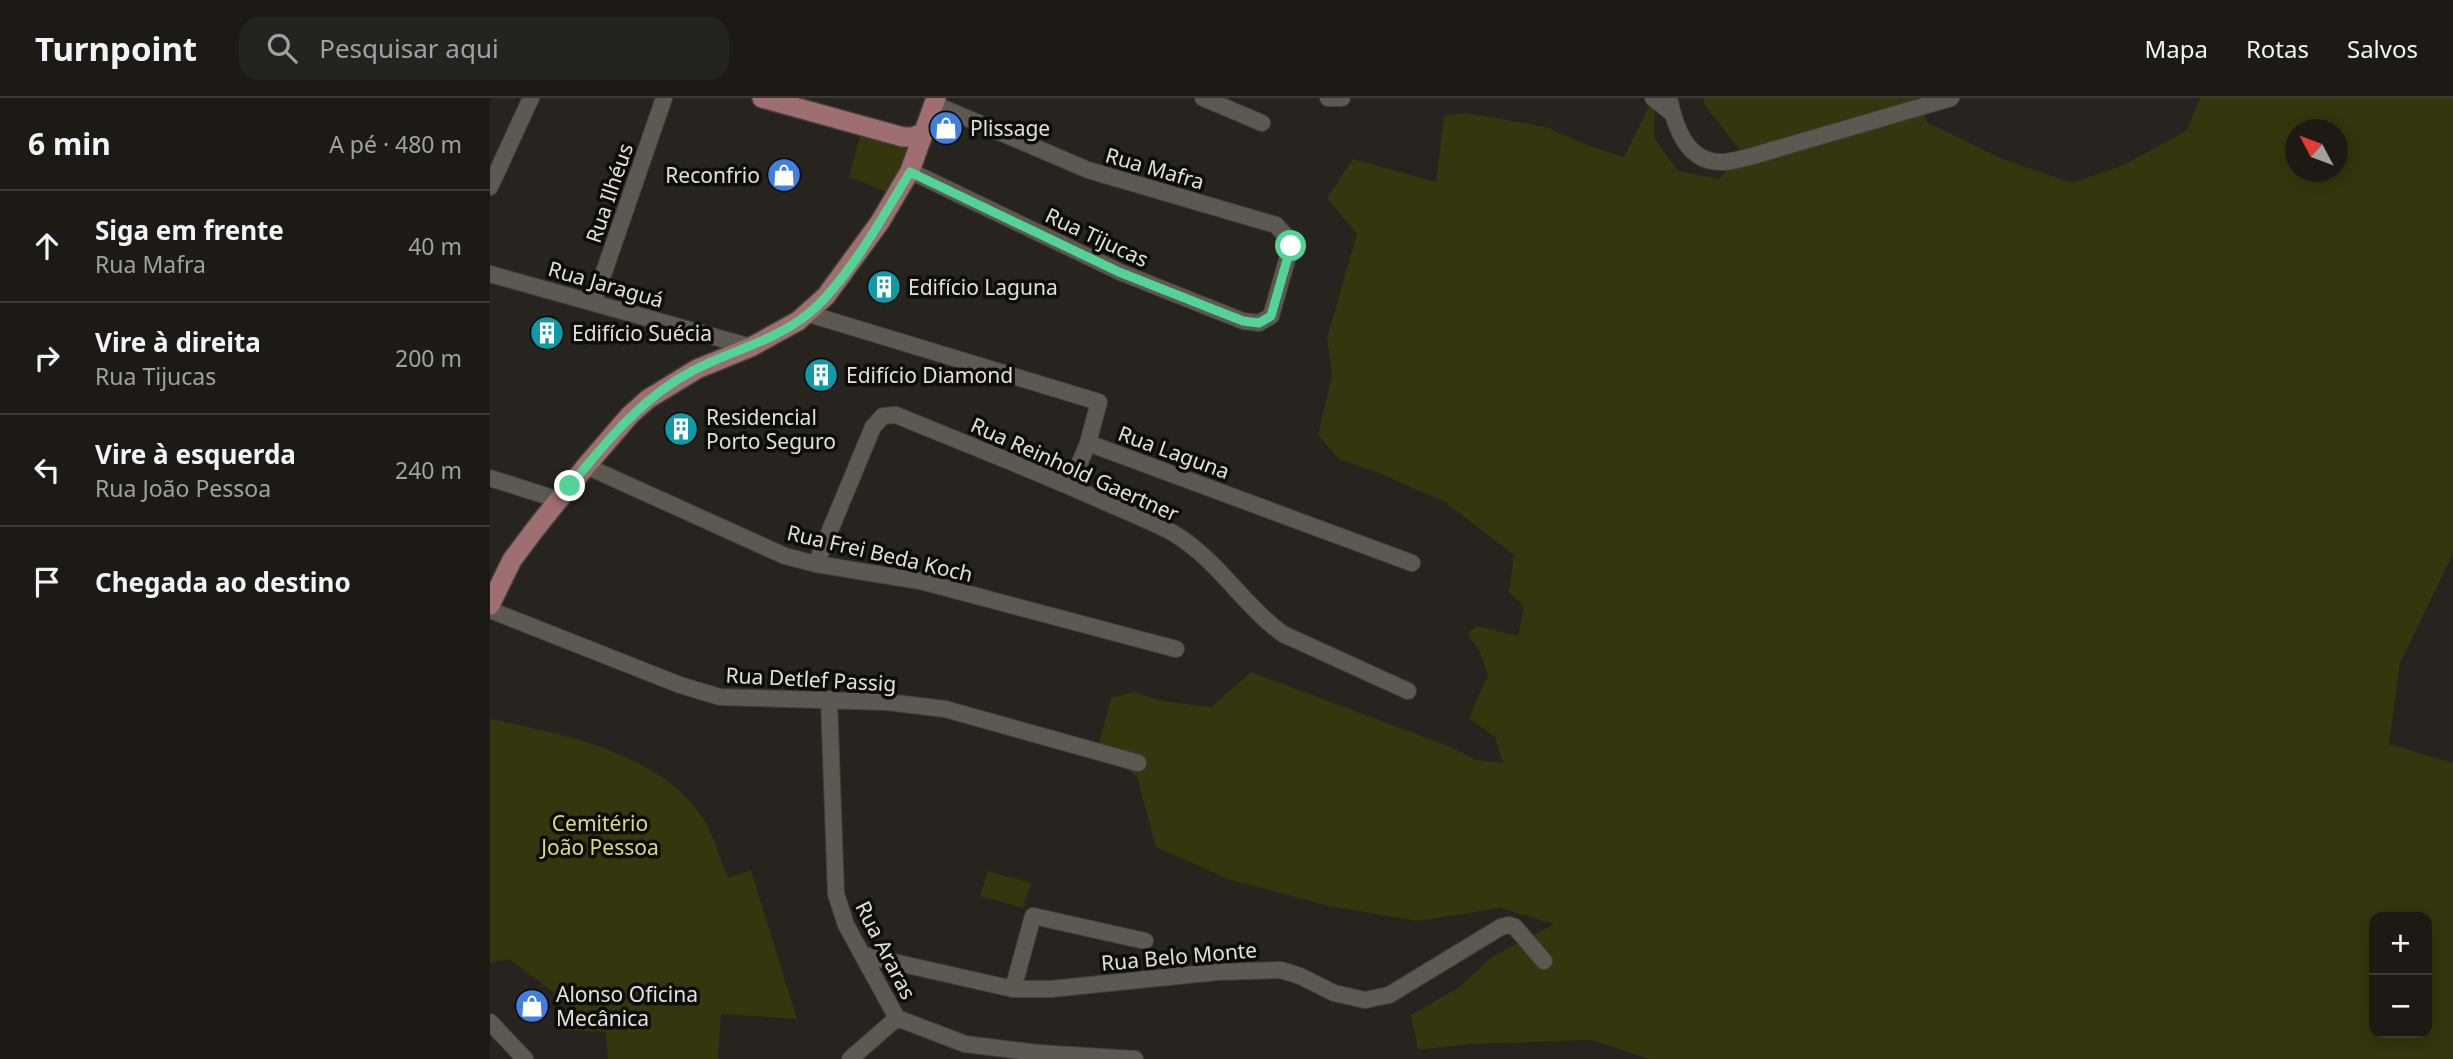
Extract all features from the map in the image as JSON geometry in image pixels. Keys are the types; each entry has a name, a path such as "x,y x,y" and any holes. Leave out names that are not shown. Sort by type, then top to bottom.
{"main road":[{"path":"769,99 902,137 913,137 925,132"},
{"path":"490,608 512,560 586,466 648,399 697,369 751,347 808,314 836,284 880,222 912,164 935,101"},
{"path":"902,137 912,164"}],"street":[{"path":"490,187 531,98"},
{"name":"Rua Ilhéus","path":"594,302 664,98"},
{"path":"1203,98 1262,123"},
{"path":"1328,98 1342,98"},
{"path":"1653,98 1671,106 1681,138 1689,149 1699,157 1720,163 1951,98"},
{"name":"Rua Mafra","path":"935,101 1088,170 1276,225 1291,246 1271,316"},
{"name":"Rua Tijucas","path":"912,164 1119,272 1243,321 1259,323 1271,316"},
{"name":"Rua Jaraguá","path":"490,274 751,347"},
{"name":"Rua Laguna","path":"808,314 1099,402 1088,443 1412,562"},
{"name":"Rua Reinhold Gaertner","path":"816,564 873,427 883,416 896,415 1070,486 1172,533 1198,550 1265,621 1283,634 1408,691"},
{"path":"1070,486 1088,443"},
{"name":"Rua Frei Beda Koch","path":"586,466 785,556 816,564 920,581 1176,649"},
{"path":"490,478 559,500"},
{"name":"Rua Detlef Passig","path":"490,608 680,685 720,697 887,702 945,709 1138,763"},
{"name":"Rua Araras","path":"829,699 836,894 846,925 898,1018 965,1044 1038,1053 1135,1059"},
{"path":"1013,989 1033,916 1145,941"},
{"name":"Rua Belo Monte","path":"863,955 1013,989 1051,989 1217,971 1281,970 1334,993 1365,1000 1389,995 1509,925 1515,927 1544,961"},
{"path":"850,1059 898,1018"},
{"path":"490,1022 525,1059"}],"green space":[{"path":"1655,98 1654,138 1678,171 1719,179 1742,153 1704,104 1704,98 1915,98 1928,123 2000,158 2072,183 2124,165 2187,130 2200,98 2453,98 2453,554 2400,663 2389,744 2453,763 2453,1059 1650,1059 1591,1040 1469,1044 1418,1050 1411,1015 1458,988 1491,958 1554,924 1500,908 1417,921 1329,906 1228,879 1156,847 1137,777 1098,748 1111,698 1134,692 1162,701 1211,707 1251,672 1451,747 1476,760 1503,763 1495,737 1469,718 1488,675 1479,650 1467,634 1477,626 1518,636 1524,606 1509,593 1514,555 1445,502 1339,459 1318,435 1332,375 1327,338 1357,234 1327,198 1353,159 1436,182 1444,116 1466,113 1546,127 1624,157"},
{"path":"861,133 903,145 908,152 903,168 889,193 849,177"},
{"name":"Cemitério João Pessoa","path":"490,719 605,748 659,775 681,793 705,821 728,878 751,870 797,1019 721,1014 718,1059 608,1059 606,1032 562,1030 570,1009 547,987 509,959 490,963"},
{"path":"988,871 1031,883 1023,908 980,896"}],"place":[{"name":"Plissage","path":"946,128"},
{"name":"Reconfrio","path":"784,175"},
{"name":"Edifício Laguna","path":"884,287"},
{"name":"Edifício Suécia","path":"547,333"},
{"name":"Edifício Diamond","path":"821,375"},
{"name":"Residencial Porto Seguro","path":"681,429"},
{"name":"Alonso Oficina Mecânica","path":"532,1006"}],"route":[{"path":"570,486 648,399 676,380 751,347 808,314 836,284 880,222 910,172 1119,272 1243,321 1259,323 1271,316 1291,246"}]}
